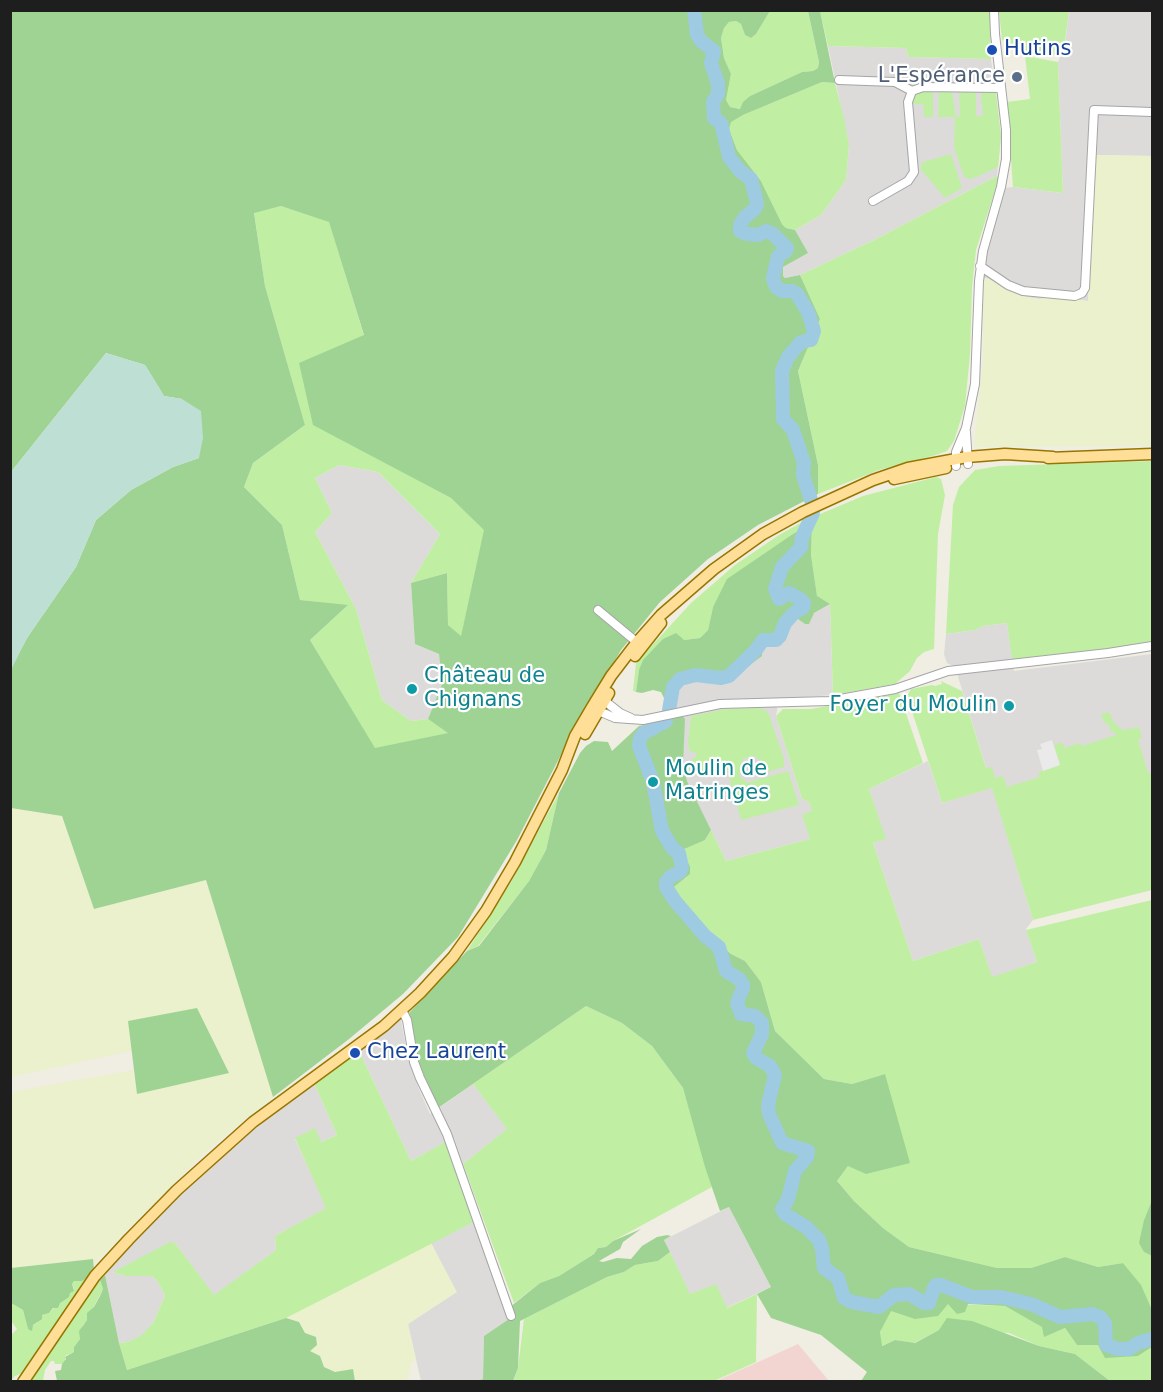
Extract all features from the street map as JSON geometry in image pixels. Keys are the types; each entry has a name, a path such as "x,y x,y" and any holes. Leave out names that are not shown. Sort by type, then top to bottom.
{"main road":[{"path":"22,1382 95,1276 171,1197 254,1122 402,1010 453,957 486,911 515,862 562,770 576,736 656,620 714,569 763,534 850,490 962,461 1152,454"}],"street":[{"path":"962,461 976,368 980,266 1005,166 1006,137 994,10"},
{"path":"839,80 896,82 912,91 923,87 1001,88"},
{"path":"873,201 904,184 914,172 908,102 912,91"},
{"path":"980,266 1008,285 1023,291 1075,296 1082,293 1085,288 1094,110 1152,112"},
{"path":"598,610 639,644"},
{"path":"595,709 618,719 635,720 651,719 720,704 807,703 849,698 901,687 943,672 1152,646"},
{"path":"602,698 620,713 635,720"},
{"path":"402,1010 406,1017 414,1062 445,1128 511,1316"}],"shaded area":[{"path":"1069,11 1152,11 1152,156 1094,155 1088,301 1022,296 983,278 989,243 1004,188 1063,193 1058,62 1065,45"},
{"path":"828,46 906,48 908,57 991,59 1001,136 997,176 876,239 800,275 785,278 783,267 807,253 795,230 821,215 846,180 849,145"},
{"path":"106,353 145,365 164,396 182,399 201,411 203,438 199,458 173,467 131,490 96,520 76,567 27,638 11,670 11,472"},
{"path":"339,465 378,472 440,534 411,583 415,644 439,654 442,684 428,719 411,721 382,700 356,609 315,532 332,513 315,478"},
{"path":"830,604 833,695 779,699 776,716 802,799 809,802 813,812 810,839 726,861 687,781 683,765 685,707 672,709 676,693 687,681 707,677 719,681 762,646 785,637 786,626 799,619 805,624 814,613"},
{"path":"1007,623 1014,671 1152,654 1152,802 1000,812 1033,920 1026,929 1037,962 992,978 979,939 913,961 873,843 885,839 869,789 928,761 942,803 992,787 955,667 947,663 944,654 946,634"},
{"path":"1052,740 1060,765 1043,771 1037,750 1042,749 1040,744"},
{"path":"400,1015 408,1057 430,1114 473,1084 508,1129 463,1164 454,1138 411,1161 359,1051"},
{"path":"314,1083 337,1135 321,1142 295,1139 327,1208 275,1236 276,1250 214,1296 175,1243 113,1272 125,1276 152,1276 165,1296 153,1323 142,1336 119,1343 105,1275 155,1218 235,1144"},
{"path":"729,1207 771,1287 726,1308 690,1295 664,1240"},
{"path":"474,1222 509,1319 484,1336 483,1379 474,1382 421,1381 408,1324 456,1292 431,1243"},
{"path":"798,1344 829,1381 714,1382"}],"green space":[{"path":"11,11 770,11 751,38 745,35 741,24 736,21 729,22 724,28 721,38 724,58 731,74 726,100 730,107 740,109 743,102 750,96 802,72 818,68 819,62 808,11 820,11 835,83 822,82 743,115 731,122 729,129 737,150 761,181 782,224 786,228 795,230 808,253 783,267 783,276 785,278 800,275 820,319 798,371 818,465 818,494 758,525 708,559 660,602 621,650 565,747 517,840 458,937 403,994 273,1097 206,880 94,909 62,816 11,808 10,670 27,638 76,567 96,520 131,490 173,467 199,458 182,399 164,396 145,365 106,353 11,472","holes":["281,206 329,222 364,335 299,363 313,425 451,498 484,530 461,636 448,625 447,573 411,583 415,644 439,654 442,684 428,719 448,733 375,748 310,640 348,605 300,600 282,525 244,487 253,463 305,425 265,286 254,213"]},
{"path":"770,11 808,11 819,62 818,68 802,72 750,96 741,109 730,107 726,100 731,74 724,58 721,38 724,28 729,22 736,21 741,24 745,35 751,38"},
{"path":"820,11 990,11 991,59 908,57 906,48 828,46"},
{"path":"999,11 1069,11 1064,49 1059,54 1044,56 1002,40"},
{"path":"1025,56 1058,62 1063,193 1013,187 1007,102 1030,99"},
{"path":"822,82 835,83 844,118 849,145 846,180 821,215 795,230 786,228 782,224 761,181 737,150 729,129 730,122"},
{"path":"939,90 952,91 956,117 960,116 959,91 976,91 976,116 983,116 981,97 983,90 996,93 1001,136 998,167 970,179 964,177 954,147 955,117 938,117"},
{"path":"922,91 933,91 933,117 924,117 923,104 913,104 914,96"},
{"path":"951,154 962,188 945,198 921,171 921,164"},
{"path":"1094,155 1152,156 1152,446 974,447 983,360 983,278 1022,296 1088,301"},
{"path":"997,176 999,178 976,250 965,406 954,441 947,451 879,470 818,494 818,465 798,371 820,319 800,275 876,239"},
{"path":"281,206 329,221 364,336 313,424 451,498 485,530 461,637 448,625 447,573 411,583 440,534 378,472 339,465 315,478 332,513 315,532 356,609 382,700 411,721 428,719 449,733 375,749 310,640 347,606 300,600 282,525 244,487 253,463 305,425 265,286 254,212"},
{"path":"1152,461 1152,641 1114,648 1012,659 1007,623 946,634 953,505 959,487 975,470 999,466"},
{"path":"936,477 941,479 945,495 938,534 934,649 924,652 917,658 910,671 895,684 833,695 830,604 817,597 811,555 812,525 713,607 708,630 700,638 684,640 639,670 636,692 633,691 636,663 691,603 735,565 806,520 863,496"},
{"path":"812,524 811,555 817,596 830,604 814,613 809,624 798,619 786,626 785,637 779,644 762,646 762,656 729,680 719,681 707,677 687,681 676,693 672,709 667,711 661,692 653,690 636,692 643,660 663,639 676,633 684,640 700,638 708,630 713,607 727,579 793,534"},
{"path":"941,681 962,691 986,768 992,767 995,778 1003,776 1007,787 1040,777 1038,772 1060,765 1054,745 1062,742 1064,748 1080,743 1082,746 1116,735 1114,731 1111,732 1108,723 1104,723 1101,714 1109,712 1114,723 1123,730 1139,727 1142,738 1138,739 1148,773 1152,773 1150,781 1152,789 1152,890 1033,920 992,788 942,803 907,696 911,689 935,686 942,684"},
{"path":"899,693 923,763 869,789 886,839 873,843 913,961 979,939 992,977 1037,962 1026,930 1152,900 1152,1200 1144,1220 1144,1252 1152,1256 1152,1310 1140,1285 1123,1263 1098,1267 1065,1257 1031,1268 997,1268 909,1247 883,1228 854,1201 837,1181 848,1166 885,1074 852,1084 824,1079 775,1031 761,982 745,961 731,954 701,928 674,887 690,874 690,866 682,854 684,848 705,840 711,830 726,861 810,839 802,815 812,811 809,802 802,799 776,716 783,709 811,709"},
{"path":"760,708 768,712 784,759 784,767 763,773 758,758 754,756 742,759 745,771 739,773 741,779 744,779 746,783 788,771 799,805 741,820 726,765 690,775 689,764 693,758 697,757 696,753 690,752 688,743 691,716 726,709"},
{"path":"683,716 685,719 683,765 687,781 711,830 705,840 684,849 682,854 690,866 690,874 674,887 701,928 731,954 745,961 761,982 775,1031 824,1079 852,1084 885,1074 910,1163 866,1174 848,1166 837,1181 854,1201 883,1228 909,1247 997,1268 1031,1268 1065,1257 1098,1267 1123,1263 1141,1285 1152,1310 1152,1347 1138,1356 1105,1358 1098,1345 1077,1345 1065,1328 1044,1337 1042,1327 1005,1306 968,1304 965,1312 957,1314 948,1304 938,1316 915,1319 891,1311 880,1332 882,1346 895,1340 915,1343 939,1330 947,1318 972,1321 1039,1346 1075,1354 1110,1381 861,1381 867,1372 821,1335 771,1318 757,1294 771,1287 729,1207 720,1211 683,1088 652,1046 622,1023 586,1006 438,1108 417,1059 409,1013 467,951 479,946 529,881 546,850 559,793 586,746 594,741 608,742 612,751 639,726"},
{"path":"559,793 546,850 529,881 478,946 467,951 511,882"},
{"path":"10,808 62,816 94,909 206,880 273,1097 205,1152 93,1265 92,1259 11,1268 11,1092 133,1070 137,1093 129,1021 131,1051 11,1077"},
{"path":"586,1006 622,1023 652,1046 683,1088 712,1187 606,1247 598,1248 594,1254 559,1276 540,1283 514,1303 463,1164 507,1129 473,1084"},
{"path":"197,1008 229,1073 137,1094 128,1021"},
{"path":"359,1051 411,1161 447,1141 474,1222 286,1318 127,1370 119,1343 128,1342 142,1335 153,1323 165,1296 152,1276 125,1276 113,1272 170,1242 175,1243 214,1295 276,1250 275,1236 326,1208 295,1138 315,1128 321,1142 337,1135 314,1083"},
{"path":"1152,1200 1152,1256 1144,1252 1139,1243 1144,1220"},
{"path":"641,1229 623,1242 620,1249 599,1261 617,1258 631,1259 642,1246 657,1237 667,1235 671,1236 664,1240 670,1252 658,1261 635,1265 624,1272 607,1277 520,1321 518,1368 513,1381 474,1382 483,1379 484,1336 509,1319 505,1311 540,1283 559,1276 594,1254 598,1248 606,1247 613,1241"},
{"path":"431,1243 457,1292 408,1324 416,1360 411,1363 407,1381 355,1381 355,1376 324,1367 320,1356 309,1351 309,1337 303,1327 292,1319 286,1318"},
{"path":"670,1252 690,1294 716,1284 727,1308 757,1294 756,1362 714,1381 513,1382 518,1368 524,1319 607,1277 624,1272 635,1265 658,1261"},
{"path":"93,1259 94,1269 91,1276 82,1281 74,1281 72,1284 74,1291 69,1297 60,1303 58,1308 53,1308 49,1313 42,1315 42,1319 33,1325 32,1331 28,1329 23,1310 11,1303 11,1268"},
{"path":"105,1275 127,1370 286,1318 299,1322 305,1333 316,1337 317,1345 310,1351 320,1356 324,1367 335,1372 353,1369 355,1381 57,1381 55,1371 61,1370 65,1357 74,1352 74,1347 80,1339 79,1331 87,1320 87,1313 94,1307 103,1289 100,1280"},
{"path":"91,1276 22,1373 10,1381 10,1336 17,1329 11,1321 11,1303 23,1310 28,1329 74,1289 72,1284 74,1281 82,1281"},
{"path":"100,1280 103,1289 82,1326 80,1339 74,1347 74,1352 65,1356 65,1362 62,1364 55,1364 51,1361 45,1370 43,1381 29,1381"},
{"path":"949,1304 1005,1306 1043,1327 1045,1336 1065,1328 1077,1345 1098,1345 1138,1356 1152,1347 1152,1381 1110,1381 1075,1354 1039,1346 1009,1333 939,1330 914,1343 895,1340 881,1346 880,1332 890,1311"}],"waterway":[{"path":"694,10 697,35 714,51 711,63 718,84 718,94 713,102 714,118 721,123 729,157 740,171 751,179 757,203 755,209 745,217 740,225 740,231 758,235 766,231 773,234 787,248 778,256 773,278 776,287 782,291 792,291 797,294 808,312 814,331 811,340 801,342 788,357 782,371 783,419 793,430 804,463 803,475 811,500"},
{"path":"669,710 673,687 680,679 696,675 721,678 729,676 763,640 776,640 785,623 794,613 803,608 804,603 789,593 779,599 775,589 782,567 801,547 802,537 813,513"},
{"path":"666,721 644,733 640,738 639,746 653,782 662,831 673,849 679,853 682,867 680,872 670,877 666,882 666,887 705,936 719,947 726,971 743,984 737,1003 741,1014 755,1016 762,1023 762,1034 753,1053 756,1058 770,1066 775,1075 768,1105 769,1114 782,1143 808,1151 807,1157 795,1171 788,1199 782,1209 785,1214 806,1227 819,1240 824,1268 838,1278 844,1298 852,1302 879,1307 894,1295 909,1294 924,1303 929,1303 934,1288 936,1285 941,1285 972,1297 1001,1297 1031,1304 1060,1317 1092,1314 1100,1317 1105,1323 1106,1345 1118,1349 1129,1349 1138,1343 1152,1339"}],"place":[{"name":"Hutins","path":"992,50"},
{"name":"L'Espérance","path":"1017,77"},
{"name":"Château de Chignans","path":"412,689"},
{"name":"Foyer du Moulin","path":"1009,706"},
{"name":"Moulin de Matringes","path":"653,782"},
{"name":"Chez Laurent","path":"355,1053"}]}
